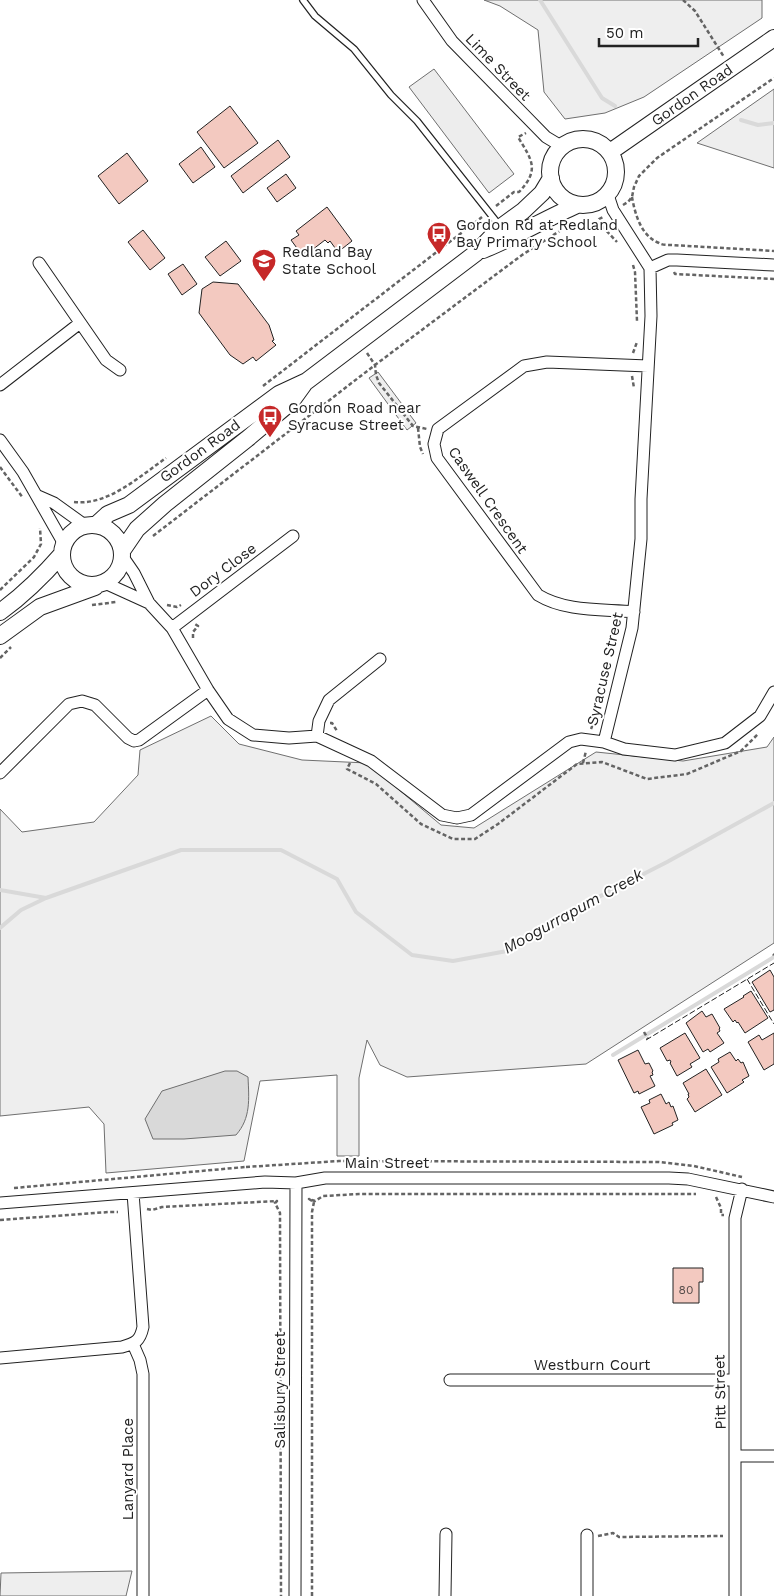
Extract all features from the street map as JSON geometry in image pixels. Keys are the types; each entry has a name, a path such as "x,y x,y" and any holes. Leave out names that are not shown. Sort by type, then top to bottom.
{"street":[{"name":"Lime Street","path":"423,0 452,41 546,137 561,146"},
{"name":"Gordon Road","path":"610,152 774,38"},
{"path":"561,146 573,140 587,138 600,142 610,152 615,162 617,174 614,185 608,194 614,210 650,268 668,260 774,265"},
{"name":"Gordon Road","path":"91,525 129,504 279,394 307,381 476,253 501,227 523,211 542,193 551,178 550,169 552,161 561,146"},
{"path":"551,178 560,196 577,205"},
{"name":"Gordon Road","path":"476,253 511,239 556,214 577,205 594,204 608,194"},
{"path":"38,263 106,360 120,370"},
{"name":"Syracuse Street","path":"149,603 172,628 208,690 228,719 253,735 289,738 317,736 371,761 442,815 457,818 470,815 568,742 580,739 604,742 632,628 634,612 641,539 641,499 651,316 650,268"},
{"path":"0,385 80,323"},
{"path":"438,429 524,366 547,362 648,366"},
{"name":"Gordon Road","path":"123,554 137,529 164,504 291,402 307,381"},
{"name":"Caswell Crescent","path":"438,429 434,444 437,458 538,595 549,602 565,607 634,612"},
{"path":"0,440 38,496 63,549 63,563 73,579 81,584 90,586 102,584 149,603"},
{"path":"38,496 54,503 91,525 105,528 113,533 119,541 123,554 149,603"},
{"path":"0,612 25,594 42,578 63,549 69,536 77,529 91,525"},
{"name":"Dory Close","path":"172,628 293,536"},
{"path":"6,641 40,607 102,584 118,572 123,554"},
{"path":"317,736 319,721 329,700 380,658"},
{"path":"0,773 69,704 82,701 95,705 128,738 134,741 208,690"},
{"path":"604,742 624,749 675,755 725,743 760,716 774,692"},
{"name":"Main Street","path":"0,1203 264,1182 296,1183 325,1178 669,1178 688,1179 774,1197"},
{"name":"Salisbury Street","path":"295,1596 296,1183"},
{"name":"Pitt Street","path":"735,1596 735,1218 742,1189"},
{"path":"0,1358 122,1347 133,1344 141,1337 144,1327 133,1192"},
{"name":"Lanyard Place","path":"133,1344 140,1360 142,1374 143,1596"},
{"name":"Westburn Court","path":"450,1380 734,1380"},
{"path":"735,1456 774,1456"},
{"path":"445,1596 446,1534"},
{"path":"587,1536 587,1596"}],"lane":[{"path":"303,0 315,16 354,49 391,95 417,120 501,227"}],"path":[{"path":"683,0 695,11 731,68"},
{"path":"628,202 632,197 639,176 657,158 774,78"},
{"path":"260,388 514,192 518,192 529,181 532,171 531,161 518,137 538,129"},
{"path":"632,197 641,226 649,236 659,243 774,251"},
{"path":"596,224 599,219"},
{"path":"148,538 156,534 376,364 522,255 566,227 582,222 602,226 621,246"},
{"path":"629,259 635,272 637,328"},
{"path":"673,269 675,274 774,279"},
{"path":"633,355 637,336"},
{"path":"376,364 376,375 379,383 413,426 430,430 438,429"},
{"path":"69,501 82,503 112,494 173,453"},
{"path":"0,467 28,505"},
{"path":"0,590 34,557 41,544 40,526"},
{"path":"162,600 168,606 177,607 182,604 184,609"},
{"path":"87,606 120,602"},
{"path":"617,632 618,620"},
{"path":"192,621 198,626 193,632 193,642"},
{"path":"0,658 6,641"},
{"path":"350,760 348,769 376,784 421,824 453,839 475,839 498,824 577,764 602,762 647,779 687,774 741,751 762,730"},
{"path":"583,764 586,753"},
{"path":"644,1032 648,1038"},
{"path":"10,1189 246,1167 338,1161 659,1162 694,1166 744,1177"},
{"path":"312,1596 312,1212 314,1202 309,1199 315,1200 323,1196 369,1194 697,1194"},
{"path":"715,1196 721,1208 721,1215 724,1215"},
{"path":"147,1210 162,1206 277,1200 275,1204 280,1213 281,1596"},
{"path":"0,1220 118,1212"},
{"path":"587,1536 613,1533 619,1537 735,1536"}],"shaded area":[{"path":"484,0 762,0 762,18 644,97 605,113 565,119 544,92 538,30 500,6"},
{"path":"434,69 514,174 489,193 409,87"},
{"path":"774,89 774,168 697,143"},
{"path":"378,372 416,423 407,430 369,378"},
{"path":"211,716 239,744 302,760 367,763 441,825 474,828 596,752 683,761 767,747 774,737 774,943 586,1064 407,1077 380,1065 367,1040 359,1078 359,1156 337,1156 337,1075 260,1081 244,1161 106,1173 104,1124 89,1107 0,1116 0,809 22,832 94,822 138,775 140,750"},
{"path":"225,1071 237,1071 248,1077 249,1101 247,1115 236,1135 153,1139 145,1119 162,1091"},
{"path":"132,1571 126,1596 0,1596 1,1573"}],"building":[{"path":"230,106 258,143 224,168 197,132"},
{"path":"278,140 290,157 243,193 231,176"},
{"path":"201,147 215,167 193,183 179,164"},
{"path":"127,153 148,181 119,204 98,176"},
{"path":"286,174 296,188 277,202 267,188"},
{"path":"327,207 352,241 338,252 330,241 328,243 325,240 302,255 291,240 299,235 296,231"},
{"path":"143,230 165,258 150,270 128,242"},
{"path":"226,241 241,261 220,276 205,257"},
{"path":"183,264 197,284 182,295 168,274"},
{"path":"213,282 238,284 269,325 274,340 272,341 276,345 256,361 253,357 243,364 230,355 199,313 202,289"},
{"path":"770,970 774,977 774,1010 770,1012 752,982"},
{"path":"751,991 768,1018 745,1033 738,1022 735,1020 733,1022 724,1009"},
{"path":"702,1011 706,1017 712,1014 720,1028 720,1031 717,1033 724,1043 710,1052 708,1049 703,1052 686,1023"},
{"path":"685,1033 700,1058 690,1064 692,1067 677,1076 670,1060 667,1061 660,1048"},
{"path":"774,1033 774,1064 764,1070 748,1042 759,1035 762,1040"},
{"path":"638,1050 645,1064 649,1063 653,1071 653,1075 650,1076 655,1086 639,1094 638,1091 634,1093 618,1060"},
{"path":"730,1052 736,1061 738,1059 741,1063 743,1062 749,1076 742,1080 744,1082 727,1093 711,1067 719,1062 718,1059"},
{"path":"706,1069 722,1095 695,1112 687,1099 689,1094 683,1083"},
{"path":"661,1094 666,1104 669,1102 671,1107 673,1106 678,1120 672,1123 673,1125 654,1134 641,1107 650,1103 649,1100"},
{"path":"673,1268 703,1268 703,1282 699,1282 699,1303 673,1303"}],"waterway":[{"path":"540,0 602,98 615,106"},
{"path":"741,120 758,125 774,123"},
{"name":"Moogurrapum Creek","path":"0,928 21,910 46,898 181,850 281,850 337,879 356,912 412,955 453,961 507,951 579,907 667,862 774,803"},
{"name":"Moogurrapum Creek","path":"0,890 46,898"},
{"path":"613,1055 774,957"}],"fence":[{"path":"646,1040 774,963"},
{"path":"747,979 774,1024"}],"place":[{"name":"Gordon Rd at Redland Bay Primary School","path":"439,255"},
{"name":"Redland Bay State School","path":"264,282"},
{"name":"Gordon Road near Syracuse Street","path":"270,438"}]}
